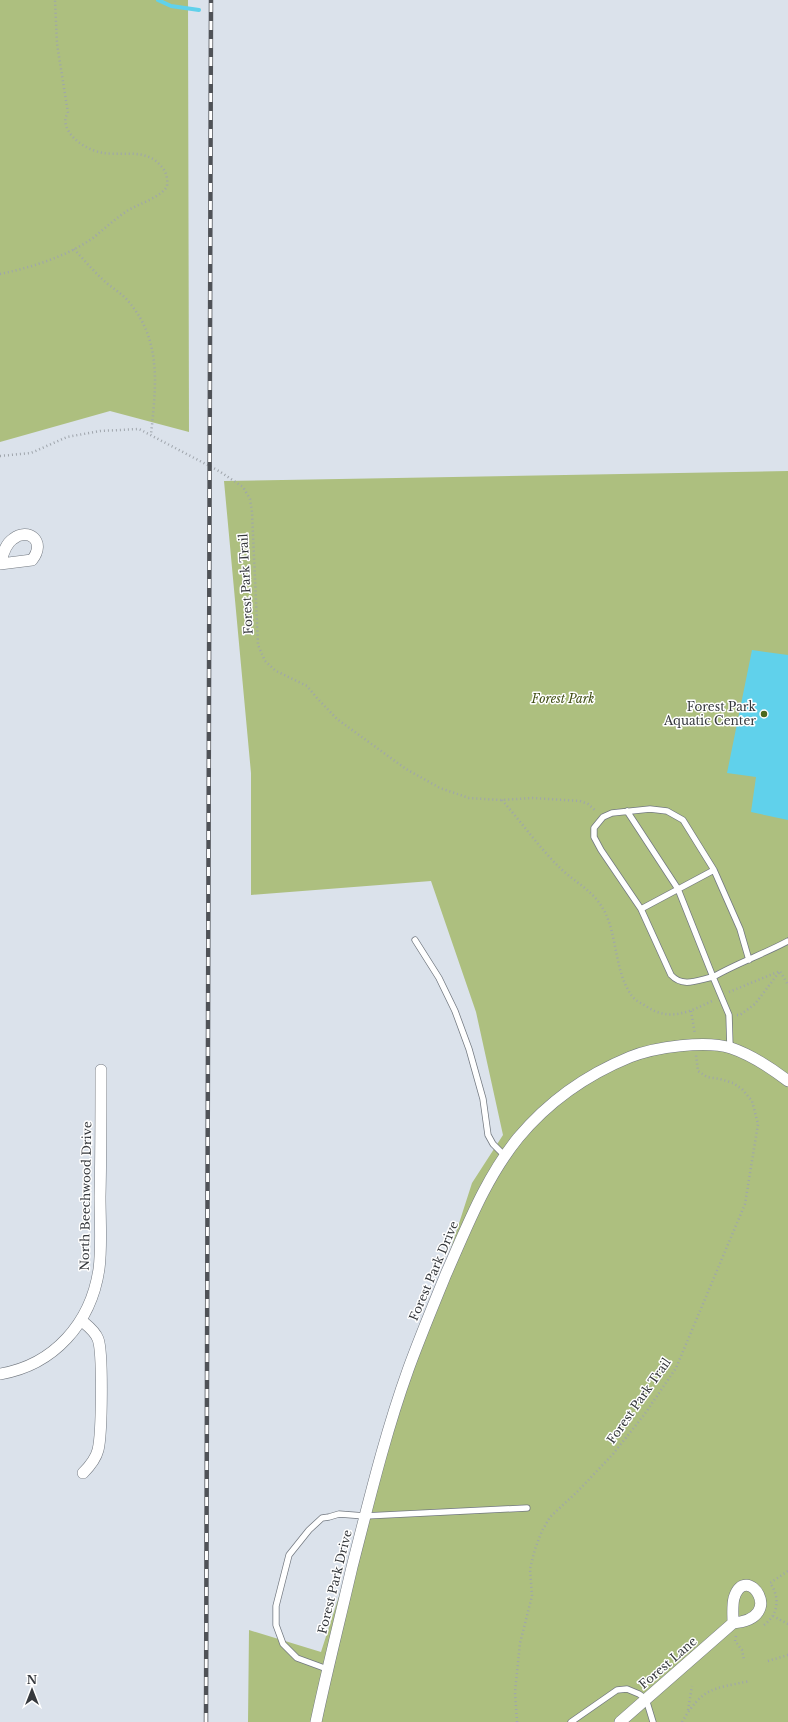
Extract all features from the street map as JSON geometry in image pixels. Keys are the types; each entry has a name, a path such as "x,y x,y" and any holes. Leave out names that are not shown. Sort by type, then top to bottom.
{"street":[{"name":"Forest Park Drive","path":"316,1722 327,1669 365,1516 389,1427 408,1369 426,1322 487,1182 505,1156 519,1137 543,1111 564,1094 582,1081 637,1055 678,1046 730,1047 759,1062 788,1081"},
{"name":"North Beechwood Drive","path":"0,1374 12,1372 46,1356 74,1331 82,1320 90,1303 99,1269 101,1070"},
{"path":"82,1320 93,1331 100,1346 100,1431 98,1451 90,1466 83,1473"},
{"name":"Forest Lane","path":"620,1722 733,1623"}],"lane":[{"path":"749,960 740,929 714,870 683,820 667,811 650,809 612,813 603,817 594,828 594,837 601,850 641,908 671,975 677,981 683,983 713,977 728,968 749,960 768,952 788,941"},
{"path":"627,811 678,889 729,1015 730,1047"},
{"path":"641,908 714,870"},
{"path":"415,940 439,978 455,1011 469,1049 483,1099 488,1135 493,1144 505,1156"},
{"path":"327,1669 297,1658 283,1644 276,1625 276,1606 289,1555 309,1530 322,1518 339,1514 365,1516 526,1508"},
{"path":"571,1722 617,1690 627,1689 646,1699 653,1722"}],"path":[{"path":"0,274 31,267 65,254 92,238 127,211 162,192 166,189 168,181 164,169 156,159 151,156 142,154 104,153 92,150 69,132 65,123 68,113 57,44 54,0"},
{"path":"74,249 102,279 129,301 144,323 153,351 156,383 151,434"},
{"name":"Forest Park Trail","path":"0,456 31,453 68,437 100,431 139,429 151,434 218,471 244,487 250,499 252,512 258,645 265,661 276,670 307,686 316,698 337,719 406,769 440,788 469,798 502,800 533,798 580,801 588,804 596,811"},
{"path":"502,800 559,867 600,903 609,921 625,984 630,994 648,1008 662,1015 671,1015 691,1011 722,997 731,990 780,971"},
{"path":"780,971 788,985"},
{"path":"729,1015 740,1015 755,1004 780,971"},
{"name":"Forest Park Trail","path":"517,1722 515,1692 520,1643 532,1596 530,1569 535,1549 542,1531 550,1517 578,1491 613,1454 644,1415 676,1368 745,1204 758,1124 752,1101 742,1089 733,1083 720,1078 707,1077 698,1071 691,1011"},
{"path":"770,1583 788,1571"},
{"path":"773,1616 788,1624"},
{"path":"768,1660 788,1655"},
{"path":"682,1722 696,1701 709,1691 750,1681"},
{"path":"687,1714 692,1686"}],"green space":[{"path":"0,0 188,0 189,432 110,411 0,442"},
{"name":"Forest Park","path":"788,471 788,1722 248,1722 249,1630 321,1652 472,1183 503,1135 476,1012 431,881 251,895 251,773 224,481"}],"water":[{"name":"Forest Park Aquatic Center","path":"752,650 788,655 788,820 751,812 756,777 727,773"}],"waterway":[{"path":"158,0 171,6 199,10"}],"railway":[{"path":"206,1722 211,0"}],"place":[{"name":"Forest Park Aquatic Center","path":"764,714"}]}
